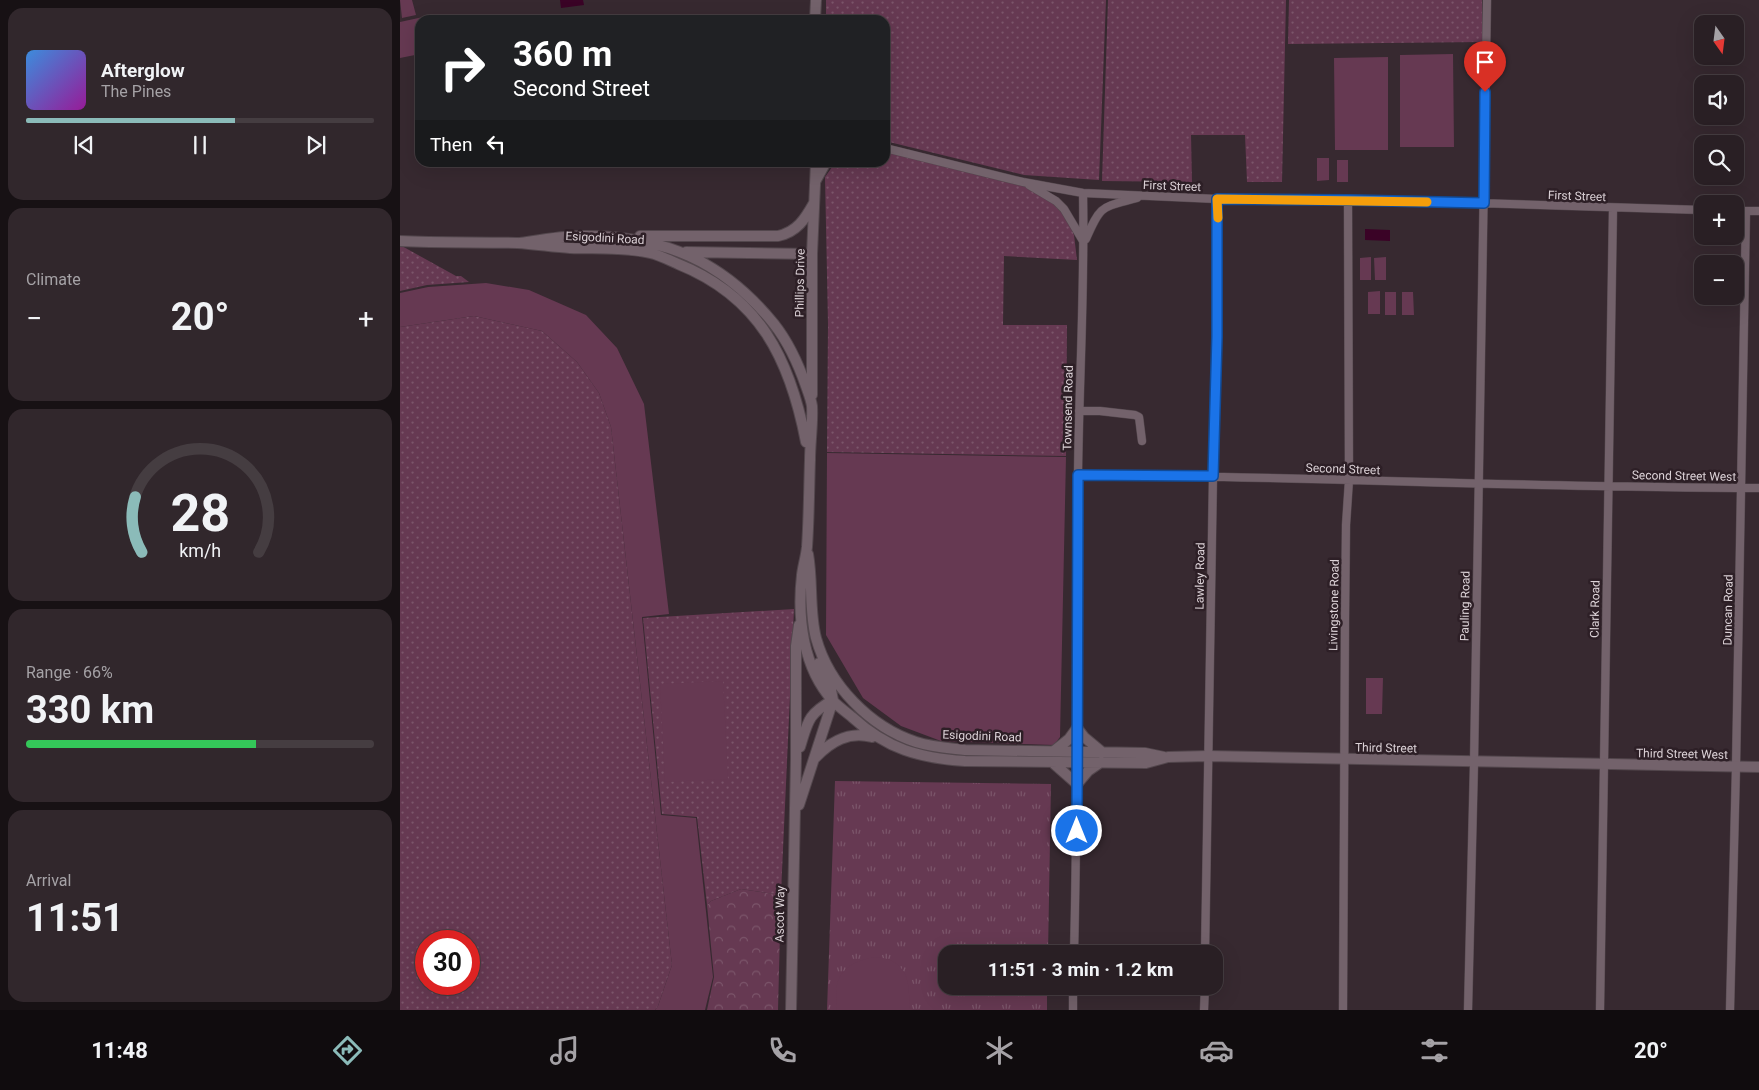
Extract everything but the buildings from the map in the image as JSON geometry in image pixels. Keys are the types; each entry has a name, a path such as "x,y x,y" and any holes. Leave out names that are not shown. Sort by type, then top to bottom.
{"main road":[{"path":"816,0 816,15"},
{"name":"Phillips Drive","path":"812,404 812,254 816,167"},
{"path":"815,180 823,167"},
{"path":"581,236 778,236 787,234 800,224 806,218 814,203"},
{"name":"Esigodini Road","path":"400,241 520,243 581,236 621,238 657,244 702,261 750,296 783,335 792,351 812,404 807,550 802,574 800,617 808,657 822,686 833,700 861,726 898,748 936,759 1052,762 1077,757"},
{"name":"Esigodini Road","path":"520,243 546,247 633,250 651,253 694,270 717,284 734,297 758,322 772,341 786,368 800,412 810,460"},
{"path":"651,253 812,254"},
{"name":"Esigodini Road","path":"807,550 812,574 812,617 816,638 828,667 842,688 868,715 890,730 916,742 938,748 1054,751 1077,757"},
{"name":"Ascot Way","path":"791,1010 796,758 796,646 800,617"},
{"path":"795,818 833,700 829,685 817,658 816,638"},
{"path":"833,700 876,727 890,730"},
{"path":"796,758 812,714 833,700"},
{"path":"1052,762 1077,784 1102,757 1077,728 1070,739 1054,751"},
{"path":"813,760 823,749 846,736 862,734 881,738"},
{"name":"Third Street","path":"1077,757 1102,757 1146,763 1168,757 1208,756 1604,765"},
{"name":"Third Street West","path":"1604,765 1759,767"}],"street":[{"name":"Pauling Road","path":"1468,1010 1487,0"},
{"name":"First Street","path":"890,149 1023,182 1084,194 1217,199 1484,203 1694,210"},
{"path":"1023,182 1064,209 1084,243"},
{"name":"Townsend Road","path":"1074,945 1077,784 1078,475 1084,194"},
{"path":"1084,243 1102,209 1144,196"},
{"name":"Lawley Road","path":"1205,945 1217,337 1217,199"},
{"name":"Livingstone Road","path":"1343,1010 1346,544 1349,480 1348,200"},
{"name":"Clark Road","path":"1600,1010 1613,208"},
{"path":"1746,211 1759,211"},
{"name":"Duncan Road","path":"1730,1010 1746,211"},
{"path":"1079,411 1135,415 1139,417 1142,441"},
{"name":"Second Street","path":"1078,475 1213,476 1608,486"},
{"name":"Second Street West","path":"1608,486 1759,488"},
{"path":"1073,1010 1074,995"},
{"path":"1204,1010 1205,995"}],"green space":[{"path":"400,0 412,0 416,15 402,18"},
{"path":"826,0 1106,0 1099,180 1024,175 890,142 890,15 826,15"},
{"path":"1108,0 1286,0 1282,182 1247,182 1245,135 1191,135 1192,182 1102,181"},
{"path":"1289,0 1482,0 1482,42 1288,44"},
{"path":"415,19 415,55 400,58 400,22"},
{"path":"1453,54 1454,147 1400,147 1400,55"},
{"path":"1388,57 1388,150 1335,150 1334,58"},
{"path":"890,153 1025,186 1063,209 1074,235 1077,260 1004,256 1003,325 1067,325 1066,456 827,452 828,324 825,177 832,167 890,167"},
{"path":"1317,158 1329,158 1329,180 1317,181"},
{"path":"1337,160 1348,160 1348,182 1337,182"},
{"path":"400,245 456,276 461,276 469,282 427,285 400,291"},
{"path":"1371,257 1371,280 1360,280 1360,258"},
{"path":"1386,257 1386,280 1375,280 1374,258"},
{"path":"486,283 529,290 586,315 617,348 644,404 669,614 642,617 661,815 696,818 713,977 705,1010 655,1010 672,965 611,427 599,393 577,362 542,331 474,316 400,327 400,293 428,287"},
{"path":"1380,291 1380,314 1368,314 1368,292"},
{"path":"1385,292 1396,292 1396,315 1385,315"},
{"path":"1402,292 1413,292 1414,315 1402,315"},
{"path":"474,316 542,331 577,362 599,393 611,427 672,965 655,1010 400,1010 400,327"},
{"path":"827,453 1066,457 1060,737 1054,745 941,741 901,726 863,698 826,635"},
{"path":"794,609 781,893 774,894 741,889 711,901 707,905 697,817 662,814 643,618"},
{"path":"1366,678 1383,678 1382,714 1366,714"},
{"path":"723,681 728,779 665,782 660,684"},
{"path":"835,781 1051,784 1048,945 938,945 938,995 1047,995 1047,1010 827,1010"},
{"path":"741,889 774,894 781,893 778,1010 707,1010 714,977 707,905 711,901"},
{"path":"877,957 888,959 901,968 908,982 909,1010 836,1010 839,978 852,965"}],"shaded area":[{"path":"560,0 583,0 584,5 561,8"},
{"path":"1365,229 1390,230 1390,241 1365,240"}],"slow traffic":[{"path":"1218,218 1217,199 1427,202"}],"route":[{"path":"1077,831 1078,475 1213,476 1217,337 1217,199 1484,203 1485,92"}]}
